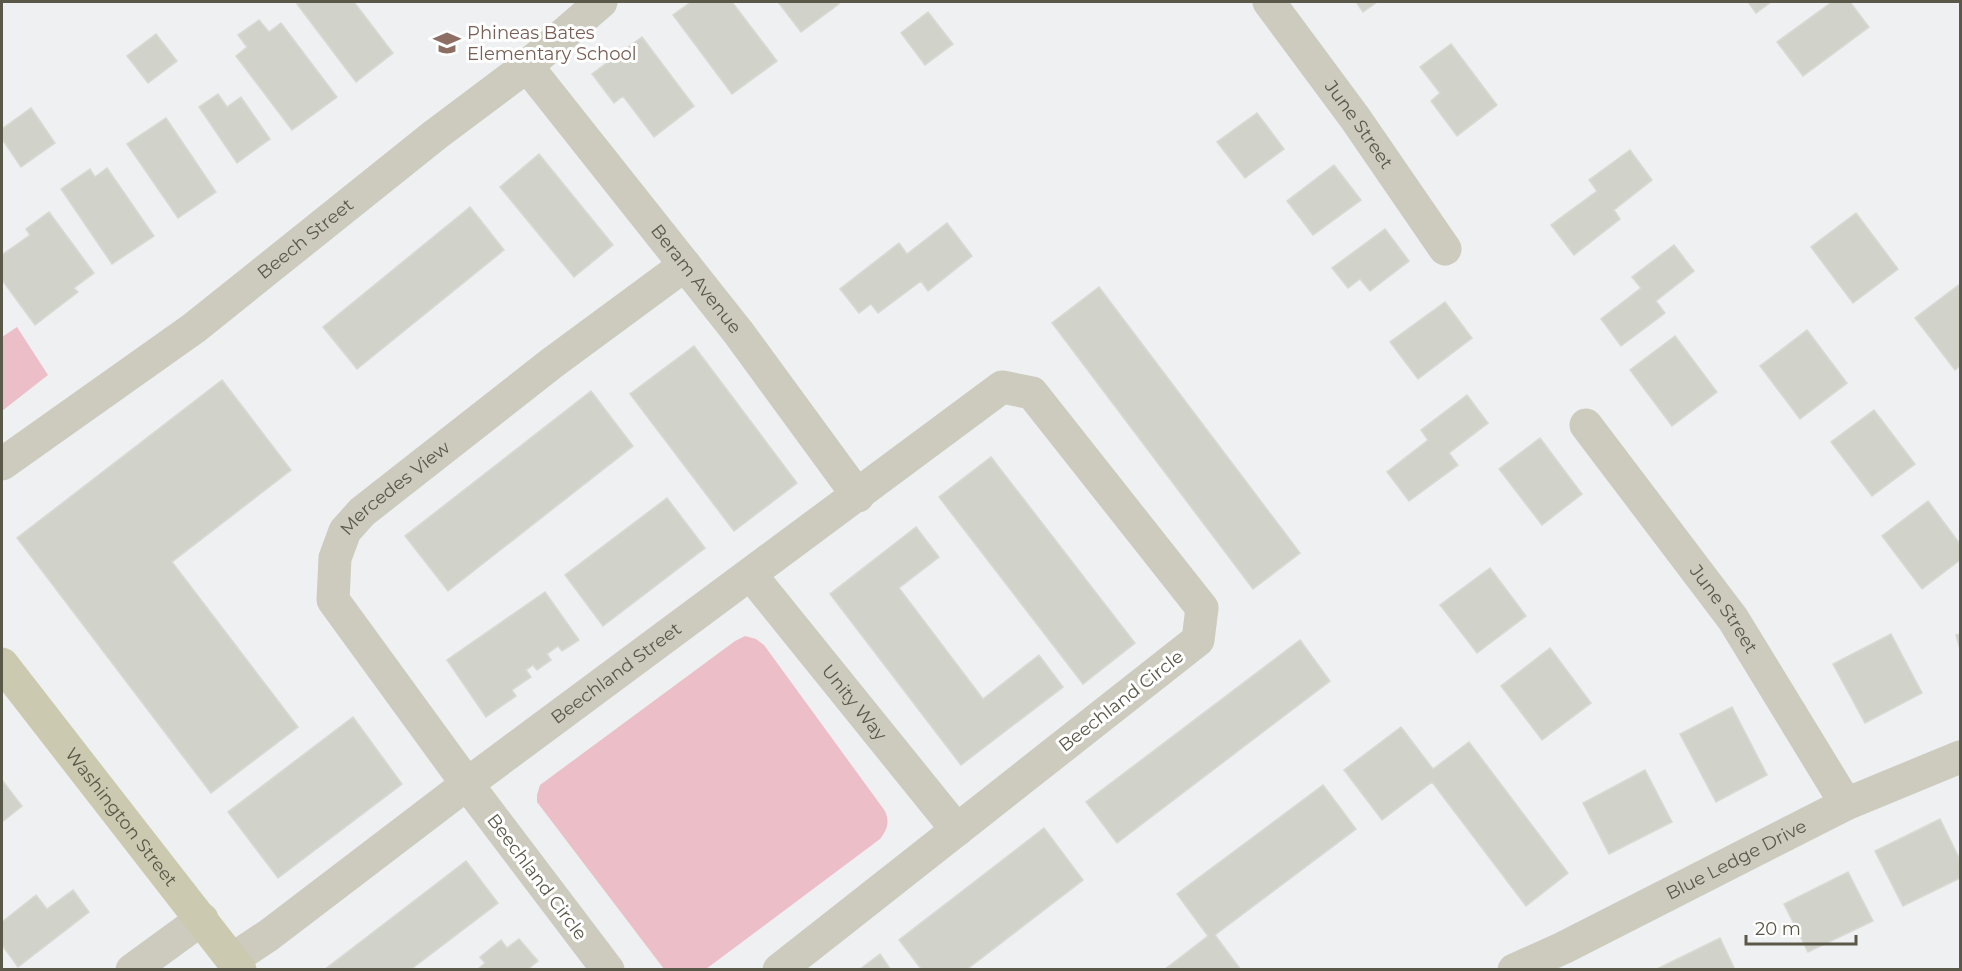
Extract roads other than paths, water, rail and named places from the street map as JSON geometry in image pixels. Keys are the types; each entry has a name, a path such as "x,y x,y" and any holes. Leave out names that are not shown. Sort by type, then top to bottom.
{"main road":[{"name":"Washington Street","path":"2,664 236,964"}],"street":[{"name":"Beech Street","path":"2,464 194,328 435,135 527,66 602,2"},
{"name":"June Street","path":"1269,2 1354,117 1445,249"},
{"name":"Beram Avenue","path":"527,66 738,332 858,496"},
{"name":"Mercedes View","path":"467,784 333,600 335,558 345,531 363,512 552,363 685,265"},
{"name":"Beechland Street","path":"236,964 269,935 467,784 1002,387"},
{"name":"Beechland Circle","path":"779,969 1198,640 1202,608 1032,393 1002,387"},
{"name":"June Street","path":"1586,425 1733,618 1846,804"},
{"name":"Unity Way","path":"751,575 957,830"},
{"name":"Blue Ledge Drive","path":"1514,969 1568,959 1846,804 1960,757"},
{"name":"Beechland Circle","path":"467,784 608,969"},
{"path":"132,969 202,919"}],"place":[{"name":"Phineas Bates Elementary School","path":"447,43"}]}
